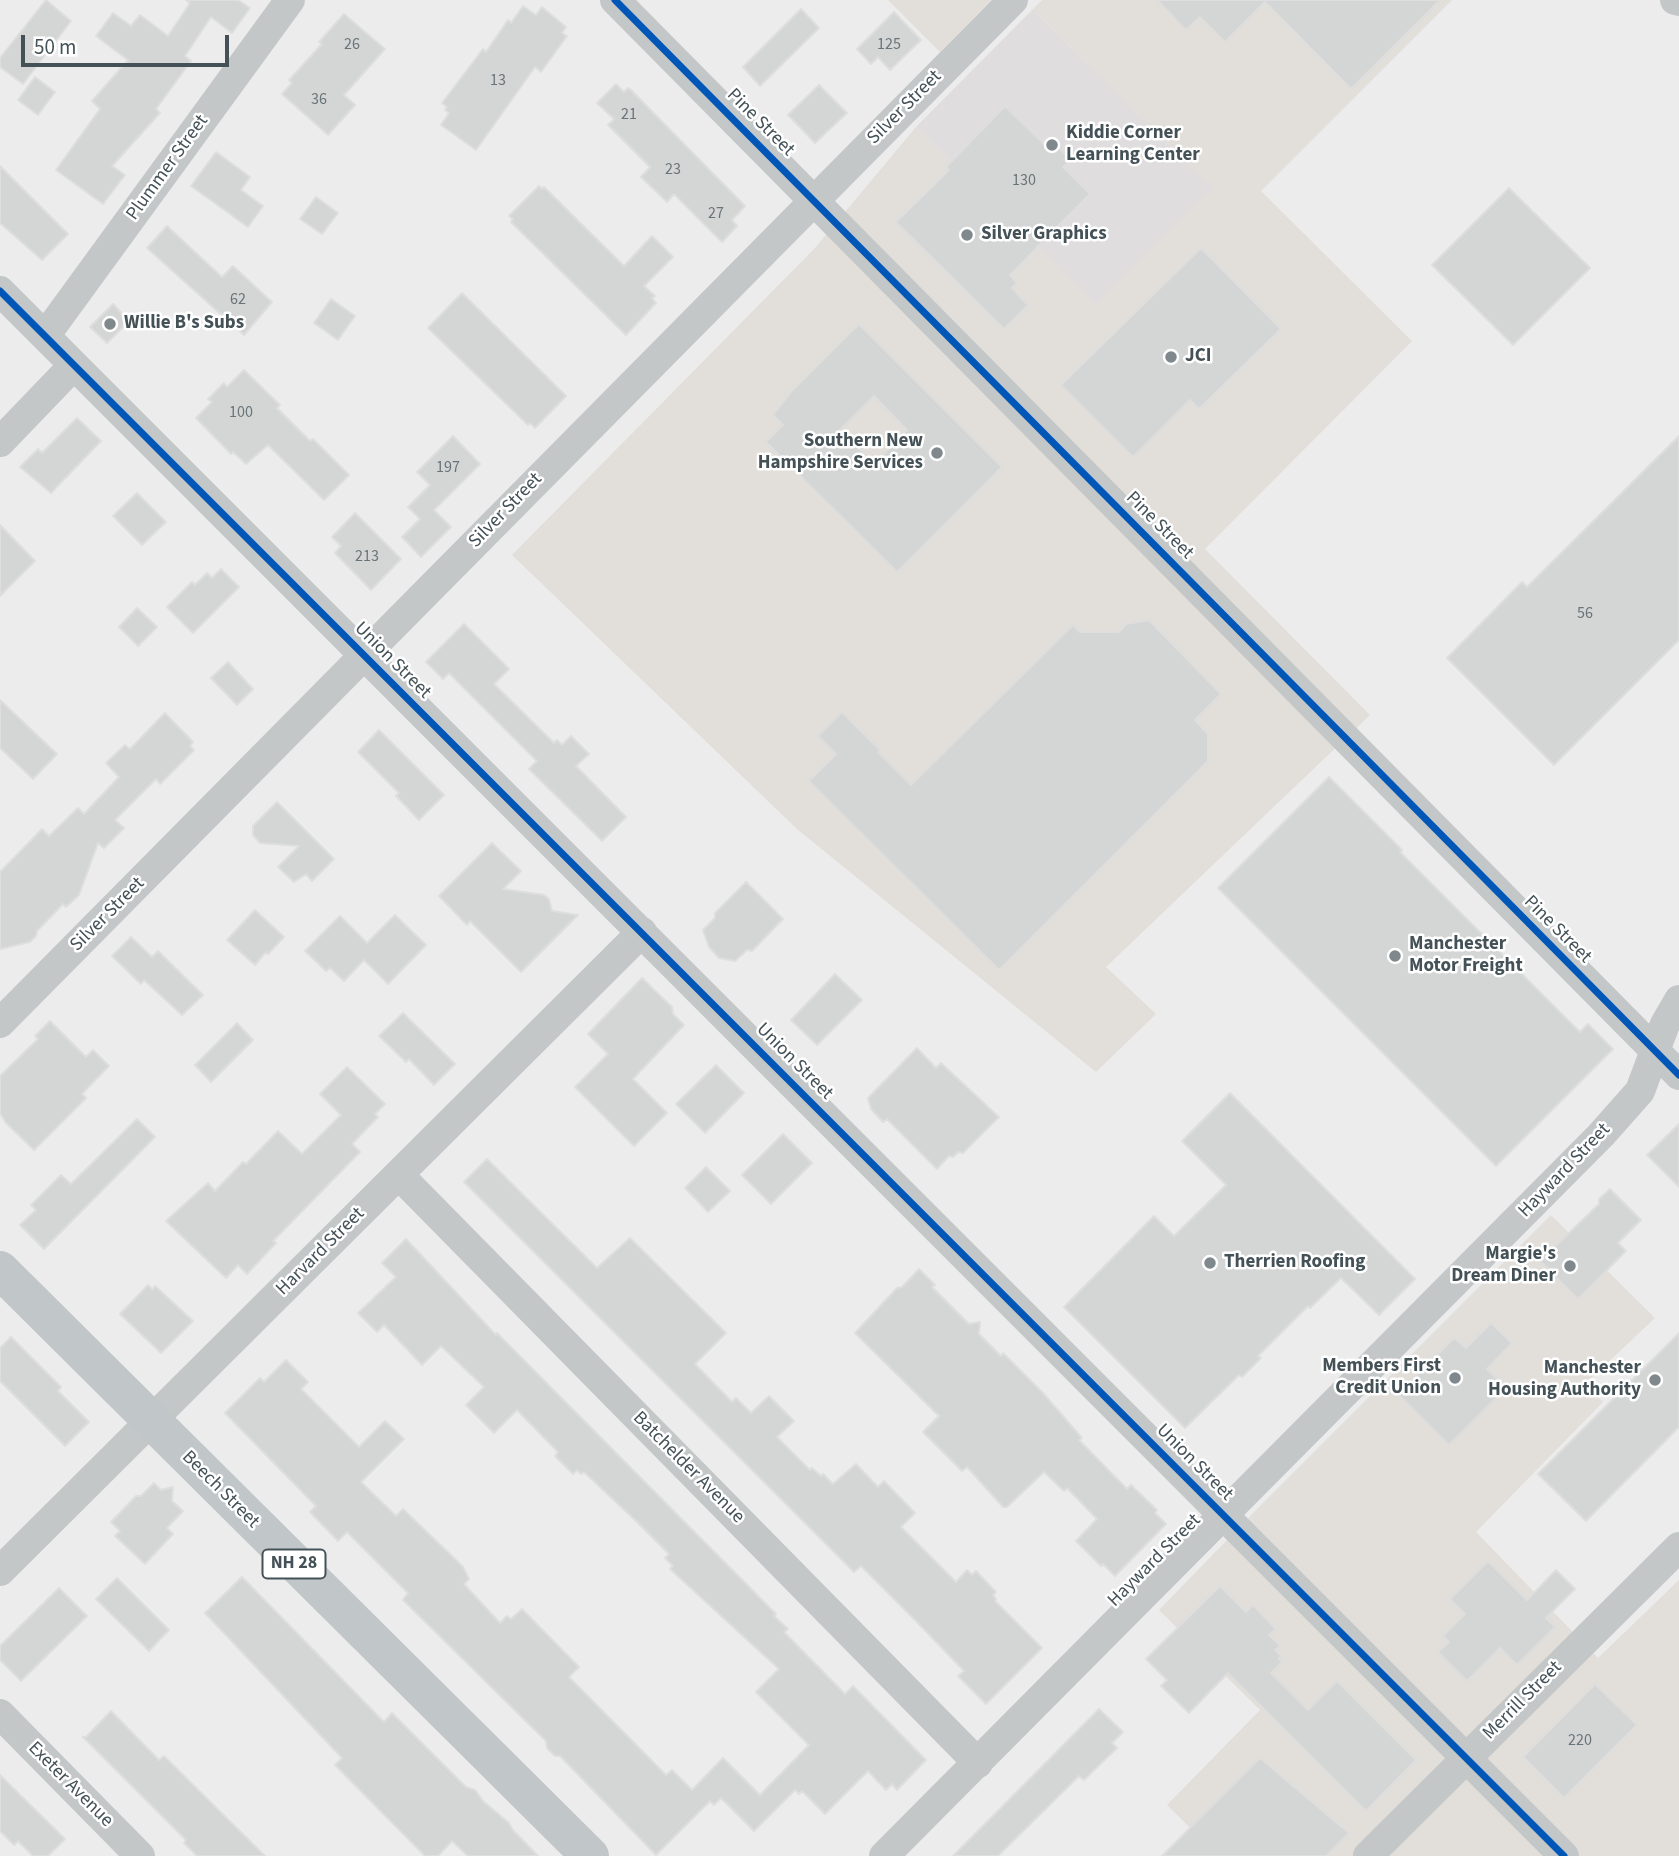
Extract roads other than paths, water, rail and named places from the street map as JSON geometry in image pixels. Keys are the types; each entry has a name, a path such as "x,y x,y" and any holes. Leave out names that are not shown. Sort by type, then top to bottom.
{"main road":[{"name":"Beech Street","path":"0,1270 590,1856"}],"street":[{"name":"Plummer Street","path":"45,336 290,0"},
{"name":"Pine Street","path":"615,0 1679,1075"},
{"name":"Silver Street","path":"0,1023 1013,0"},
{"name":"Union Street","path":"0,291 1564,1856"},
{"path":"0,442 74,365"},
{"name":"Harvard Street","path":"0,1571 642,932"},
{"name":"Hayward Street","path":"884,1856 1601,1135 1640,1091 1665,1024 1679,1000"},
{"name":"Batchelder Avenue","path":"399,1175 978,1763"},
{"name":"Merrill Street","path":"1368,1856 1679,1547"},
{"name":"Exeter Avenue","path":"0,1714 140,1856"}],"place":[{"name":"Kiddie Corner Learning Center","path":"1052,145"},
{"name":"Silver Graphics","path":"967,235"},
{"name":"Willie B's Subs","path":"110,324"},
{"name":"JCI","path":"1171,357"},
{"name":"Southern New Hampshire Services","path":"937,453"},
{"name":"Manchester Motor Freight","path":"1395,956"},
{"name":"Therrien Roofing","path":"1210,1263"},
{"name":"Margie's Dream Diner","path":"1570,1266"},
{"name":"Members First Credit Union","path":"1455,1378"},
{"name":"Manchester Housing Authority","path":"1655,1380"}]}
